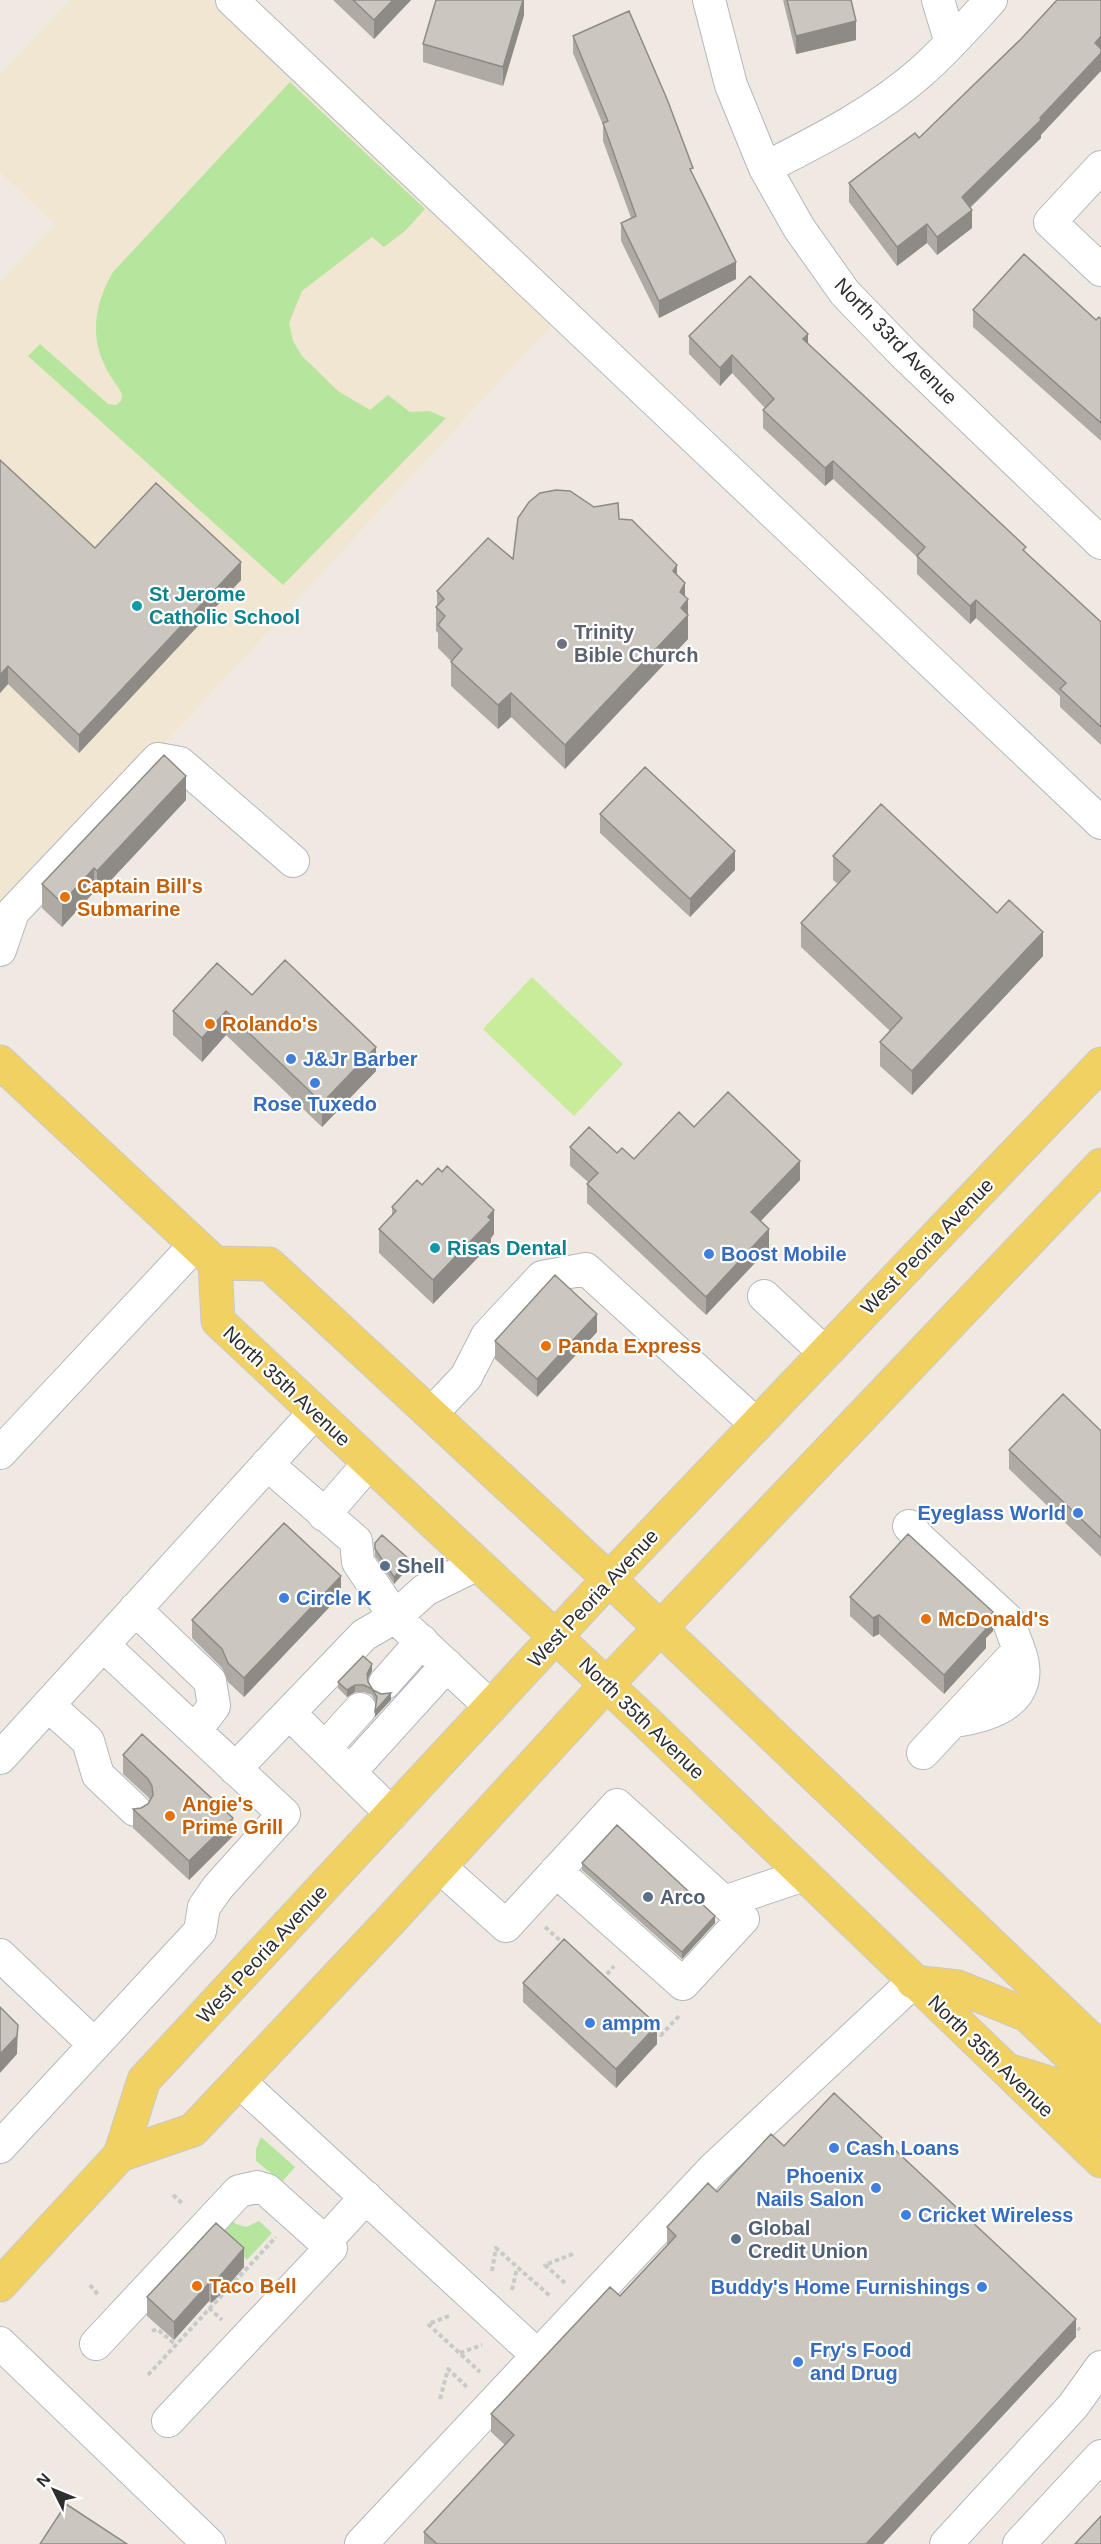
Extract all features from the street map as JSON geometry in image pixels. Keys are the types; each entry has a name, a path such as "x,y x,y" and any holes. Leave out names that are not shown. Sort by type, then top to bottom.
{"main road":[{"path":"0,1062 205,1254 269,1264 660,1627 1101,2049"},
{"name":"West Peoria Avenue","path":"120,2155 144,2080 609,1579 1101,1064"},
{"name":"West Peoria Avenue","path":"5,2272 120,2155 193,2130 440,1867 660,1627 1101,1165"},
{"name":"North 35th Avenue","path":"205,1254 218,1321 607,1684 913,1982 1101,2161"},
{"path":"913,1982 958,1987 1027,2015 1101,2085"},
{"path":"1005,2070 1056,2085 1101,2120"}],"street":[{"path":"232,0 1101,823"},
{"name":"North 33rd Avenue","path":"709,0 731,85 765,168 799,228 845,293 906,356 1101,543"},
{"path":"938,0 951,43"},
{"path":"765,168 809,146 871,109 919,74 991,0"},
{"path":"1101,167 1050,222 1101,270"},
{"path":"0,951 13,912 158,759 180,763 293,861"},
{"path":"0,1453 205,1254"},
{"path":"431,1414 466,1377 487,1336 542,1277 586,1269 757,1425"},
{"path":"764,1296 825,1353"},
{"path":"0,1758 314,1413"},
{"path":"324,1515 369,1463"},
{"path":"267,1464 324,1515 367,1543 358,1562 395,1617 491,1707"},
{"path":"909,1526 919,1538 1008,1620 1024,1663 1023,1680 1014,1698 998,1711 976,1718 953,1721 923,1753"},
{"path":"235,1769 364,1635 395,1617 415,1581 478,1564"},
{"path":"135,1609 210,1681 214,1706 195,1731"},
{"path":"385,1683 423,1641"},
{"path":"0,2147 200,1931 209,1878 284,1814 103,1645"},
{"path":"350,1772 447,1665"},
{"path":"48,1705 88,1741 98,1775 135,1810"},
{"path":"325,1748 360,1710"},
{"path":"289,1713 392,1814"},
{"path":"440,1867 506,1926 556,1871 617,1804 644,1843 709,1898 743,1920 683,1984 636,1940 595,1895 556,1871"},
{"path":"709,1898 804,1875"},
{"path":"0,1955 94,2044"},
{"path":"361,2544 744,2138 913,1982"},
{"path":"240,2082 537,2355"},
{"path":"96,2344 238,2191 257,2187 267,2190 331,2248 168,2421"},
{"path":"325,2242 366,2197"},
{"path":"0,2343 209,2544"},
{"path":"946,2544 1073,2406 1101,2367"},
{"path":"1019,2544 1101,2456"}],"path":[{"path":"602,1980 636,1940"},
{"path":"147,2375 278,2235 271,2228"},
{"path":"490,2281 496,2248 556,2302"},
{"path":"570,2288 545,2265 573,2254"},
{"path":"242,2259 249,2265"},
{"path":"510,2300 517,2267"},
{"path":"458,2312 428,2324 486,2377"},
{"path":"1067,2319 1080,2330"},
{"path":"146,2327 147,2332 157,2329 176,2345"},
{"path":"460,2353 491,2342"},
{"path":"440,2399 448,2369 472,2392"}],"shaded area":[{"path":"70,0 211,0 555,321 0,921 0,282 55,224 0,172 0,74"}],"green space":[{"path":"290,82 425,209 405,231 384,247 372,237 302,291 289,323 293,341 302,356 338,391 370,410 388,395 410,412 429,411 446,418 283,585 28,356 40,344 108,404 116,405 121,401 122,394 107,370 97,342 99,306 107,283 113,272"},
{"path":"532,977 623,1064 574,1116 483,1029"},
{"path":"261,2137 295,2167 282,2182 256,2161 256,2149"},
{"path":"227,2216 236,2224 246,2227 259,2221 272,2233 247,2260 215,2229"}],"building":[{"path":"353,0 393,0 374,20"},
{"path":"436,0 523,0 503,67 423,44"},
{"path":"787,0 851,0 856,21 796,36"},
{"path":"1057,0 1101,0 1101,36 1095,43 1101,49 1101,53 1040,118 1041,120 962,197 972,210 937,237 927,224 897,247 849,183 915,133 919,138 1021,39"},
{"path":"629,11 667,99 693,168 690,169 736,262 659,301 621,223 636,216 603,123 608,121 573,36"},
{"path":"1024,254 1096,320 1099,317 1101,319 1101,423 973,310"},
{"path":"750,276 808,334 803,339 1026,547 1023,550 1101,622 1101,727 1060,689 1066,683 976,600 970,606 917,556 925,547 833,461 825,468 763,410 774,399 732,355 720,368 689,336"},
{"name":"St Jerome Catholic School","path":"0,460 95,548 156,483 241,562 79,735 8,666 0,675"},
{"name":"Trinity Bible Church","path":"556,490 570,491 594,507 618,503 619,519 632,520 677,565 673,571 685,583 680,592 688,599 681,608 688,615 565,745 511,693 498,705 451,662 462,649 438,625 445,616 436,607 444,599 437,591 488,538 513,559 518,518 529,502 540,493"},
{"path":"164,755 186,776 97,871 94,868 62,903 42,884"},
{"path":"645,767 735,851 690,899 600,814"},
{"path":"881,804 997,913 1009,900 1043,932 912,1071 880,1042 902,1018 801,923 850,871 833,856"},
{"path":"285,960 376,1047 322,1103 226,1011 202,1038 173,1011 217,963 252,995"},
{"path":"728,1092 800,1161 751,1212 769,1229 706,1297 587,1184 598,1173 570,1147 589,1127 617,1153 622,1148 634,1159 679,1112 694,1127"},
{"name":"Risas Dental","path":"447,1166 494,1210 488,1217 491,1220 433,1280 379,1229 396,1211 392,1207 417,1180 422,1185 438,1168 442,1172"},
{"name":"Panda Express","path":"555,1275 597,1314 537,1379 495,1341"},
{"name":"Eyeglass World","path":"1063,1394 1101,1431 1101,1538 1009,1450"},
{"path":"284,1523 341,1576 244,1678 228,1663 222,1649 192,1620"},
{"name":"McDonald's","path":"908,1534 993,1612 981,1625 986,1629 944,1675 879,1615 873,1618 850,1597"},
{"path":"382,1535 410,1560 394,1577 375,1549 375,1543"},
{"path":"363,1656 372,1664 367,1674 368,1682 373,1690 381,1694 391,1693 375,1711 377,1697 372,1689 364,1685 355,1685 347,1690 338,1682"},
{"path":"142,1734 233,1818 189,1861 133,1809 148,1804 153,1795 148,1779 123,1755"},
{"name":"Arco","path":"617,1825 715,1916 682,1952 582,1863"},
{"name":"ampm","path":"564,1939 657,2025 616,2069 523,1983"},
{"path":"0,2007 18,2025 17,2036 0,2054"},
{"name":"Fry's Food and Drug","path":"834,2093 1076,2319 866,2544 437,2544 424,2532 514,2435 491,2414 610,2287 620,2296 676,2236 667,2227 708,2183 717,2192 771,2134 784,2146"},
{"name":"Taco Bell","path":"216,2223 244,2248 220,2276 211,2284 209,2283 174,2322 147,2297"},
{"path":"66,2504 127,2544 40,2544"},
{"path":"1101,2516 1101,2544 1075,2544"}],"place":[{"name":"St Jerome Catholic School","path":"137,606"},
{"name":"Trinity Bible Church","path":"562,644"},
{"name":"Captain Bill's Submarine","path":"65,897"},
{"name":"Rolando's","path":"210,1024"},
{"name":"J&Jr Barber","path":"291,1059"},
{"name":"Rose Tuxedo","path":"315,1083"},
{"name":"Risas Dental","path":"435,1248"},
{"name":"Boost Mobile","path":"709,1254"},
{"name":"Panda Express","path":"546,1346"},
{"name":"Eyeglass World","path":"1078,1513"},
{"name":"Shell","path":"385,1566"},
{"name":"Circle K","path":"284,1598"},
{"name":"McDonald's","path":"926,1619"},
{"name":"Angie's Prime Grill","path":"170,1816"},
{"name":"Arco","path":"648,1897"},
{"name":"ampm","path":"590,2023"},
{"name":"Cash Loans","path":"834,2148"},
{"name":"Phoenix Nails Salon","path":"876,2188"},
{"name":"Cricket Wireless","path":"906,2215"},
{"name":"Global Credit Union","path":"736,2239"},
{"name":"Taco Bell","path":"197,2286"},
{"name":"Buddy's Home Furnishings","path":"982,2287"},
{"name":"Fry's Food and Drug","path":"798,2362"}]}
